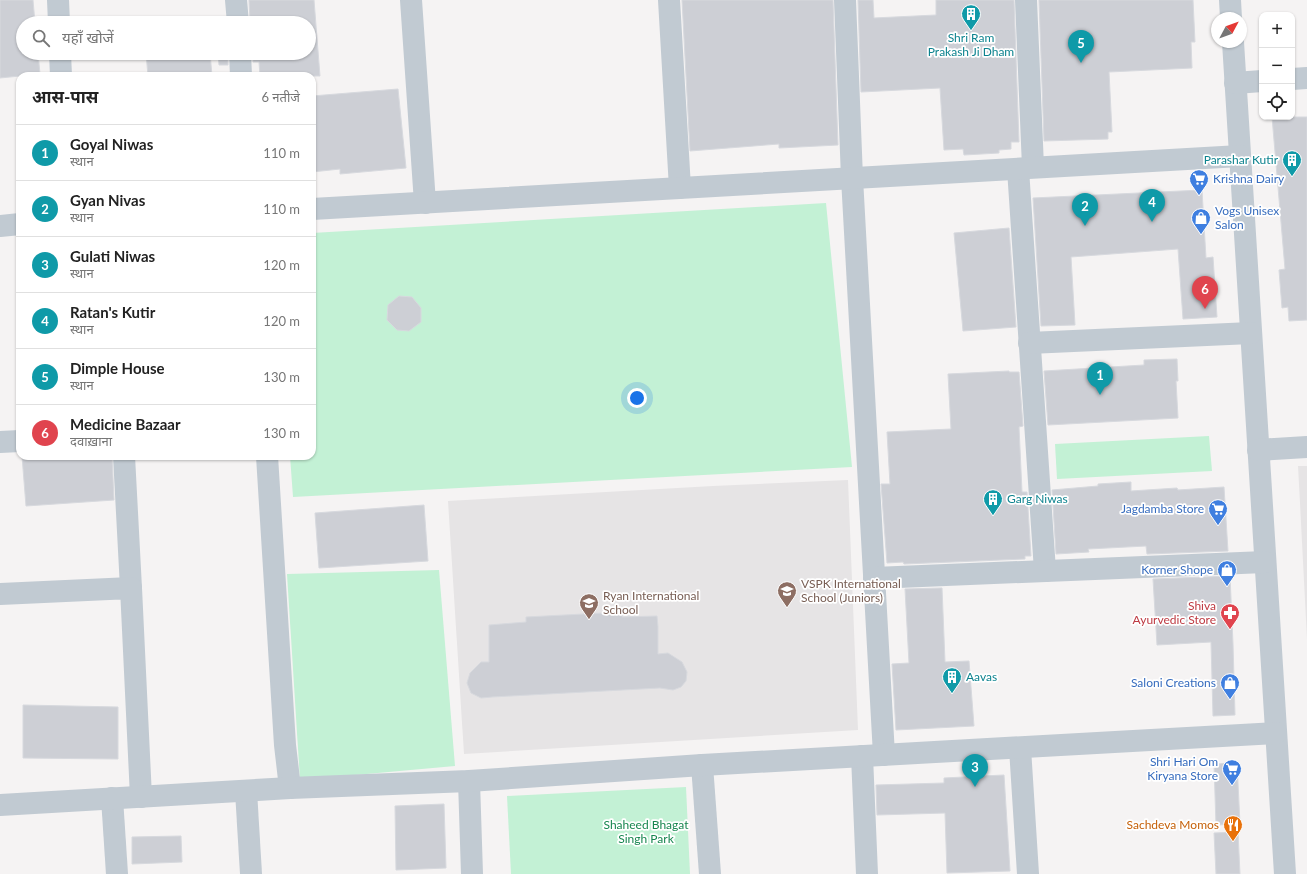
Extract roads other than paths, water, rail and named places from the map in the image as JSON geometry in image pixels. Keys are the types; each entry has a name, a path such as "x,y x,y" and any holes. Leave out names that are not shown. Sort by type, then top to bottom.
{"street":[{"path":"58,0 59,16"},
{"path":"236,0 237,16"},
{"path":"411,0 426,203"},
{"path":"668,0 680,188"},
{"path":"845,0 852,178 884,755"},
{"path":"1026,0 1025,168 1029,343 1044,571"},
{"path":"1230,0 1231,12"},
{"path":"1233,48 1285,874"},
{"path":"60,60 61,72"},
{"path":"240,60 241,72"},
{"path":"1295,79 1307,78"},
{"path":"1235,83 1259,81"},
{"path":"316,209 1240,156"},
{"path":"0,226 16,224"},
{"path":"1029,343 1251,333"},
{"path":"0,442 16,441"},
{"path":"1258,450 1307,447"},
{"path":"124,460 141,797"},
{"path":"267,460 285,745 290,788"},
{"path":"874,578 1265,562"},
{"path":"0,594 131,588"},
{"path":"0,804 290,788 468,781 702,765 1276,733"},
{"path":"1020,748 1028,874"},
{"path":"862,756 866,874"},
{"path":"702,765 710,874"},
{"path":"468,781 472,874"},
{"path":"246,791 251,874"},
{"path":"112,798 117,874"}],"place":[{"name":"Shri Ram Prakash Ji Dham","path":"971,31"},
{"name":"Dimple House","path":"1081,63"},
{"name":"Parashar Kutir","path":"1292,177"},
{"name":"Krishna Dairy","path":"1199,196"},
{"name":"Ratan's Kutir","path":"1152,222"},
{"name":"Gyan Nivas","path":"1085,226"},
{"name":"Vogs Unisex Salon","path":"1201,235"},
{"name":"Medicine Bazaar","path":"1205,309"},
{"name":"Goyal Niwas","path":"1100,395"},
{"name":"Garg Niwas","path":"993,516"},
{"name":"Jagdamba Store","path":"1218,526"},
{"name":"Korner Shope","path":"1227,587"},
{"name":"VSPK International School (Juniors)","path":"787,608"},
{"name":"Ryan International School","path":"589,620"},
{"name":"Shiva Ayurvedic Store","path":"1230,630"},
{"name":"Aavas","path":"952,694"},
{"name":"Saloni Creations","path":"1230,700"},
{"name":"Shri Hari Om Kiryana Store","path":"1232,786"},
{"name":"Gulati Niwas","path":"975,787"},
{"name":"Sachdeva Momos","path":"1233,842"}],"park label":[{"name":"Shaheed Bhagat Singh Park","path":"646,832"}]}
